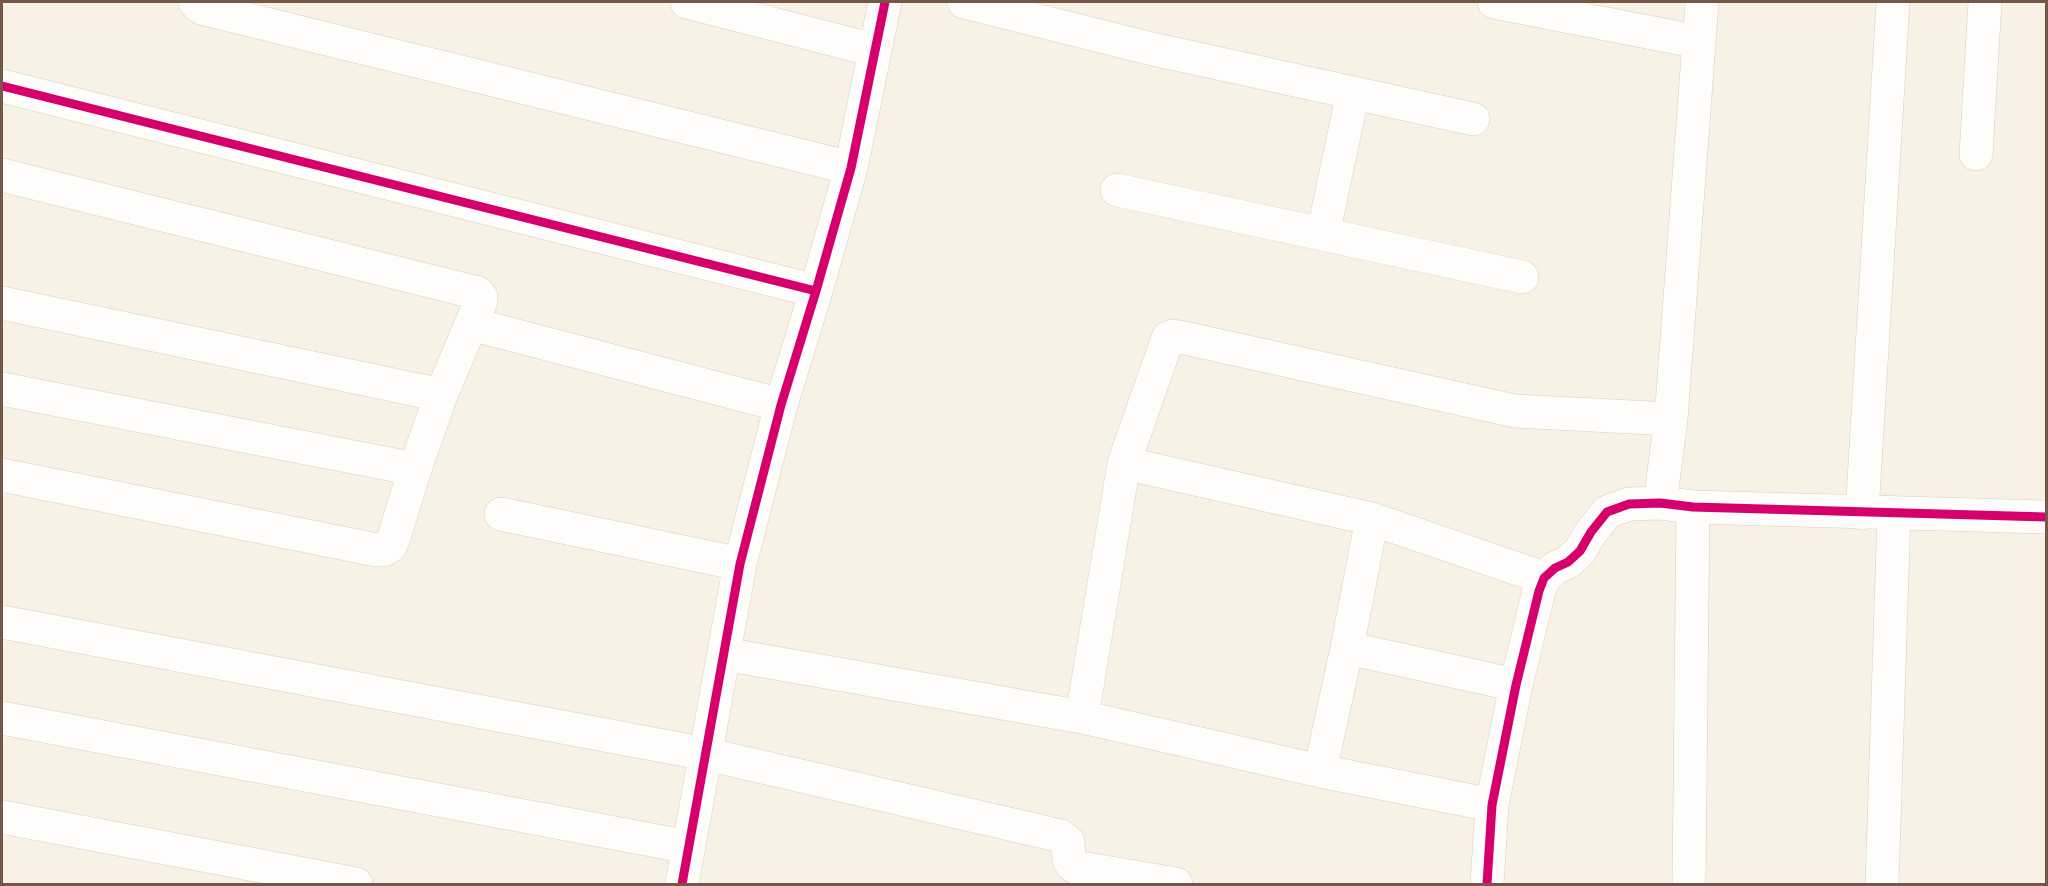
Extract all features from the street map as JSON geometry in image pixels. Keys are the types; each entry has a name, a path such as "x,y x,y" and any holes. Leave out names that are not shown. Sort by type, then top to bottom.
{"street":[{"path":"195,2 201,8 851,168"},
{"path":"687,2 874,50"},
{"path":"682,885 740,564 781,405 851,168 885,2"},
{"path":"964,2 1148,48 1473,119"},
{"path":"1494,2 1699,42"},
{"path":"1660,503 1671,419 1702,2"},
{"path":"1862,513 1893,2"},
{"path":"1976,154 1985,2"},
{"path":"2,86 816,291"},
{"path":"1323,234 1353,93"},
{"path":"2,175 478,293 481,297 480,306 441,395 390,546 377,550 2,475"},
{"path":"1117,190 1522,277"},
{"path":"2,303 441,395"},
{"path":"471,324 781,405"},
{"path":"1082,717 1124,463 1168,338 1173,336 1515,411 1671,419"},
{"path":"2,389 415,469"},
{"path":"1124,463 1372,519 1544,578"},
{"path":"1486,885 1492,805 1516,685 1539,591 1544,578 1555,568 1569,562 1580,551 1607,512 1629,504 1660,503 1693,507 2046,517"},
{"path":"1689,885 1693,507"},
{"path":"1882,885 1894,513"},
{"path":"501,514 740,564"},
{"path":"1320,771 1372,519"},
{"path":"2,622 706,754 1060,836 1068,842 1069,860 1075,867 1176,885"},
{"path":"1347,648 1516,685"},
{"path":"724,654 1082,717 1320,771 1492,805"},
{"path":"2,718 689,848"},
{"path":"2,818 356,885"}],"cycle path":[{"path":"682,884 740,564 781,405 851,168 885,2"},
{"path":"2,86 816,291"},
{"path":"1487,884 1492,805 1516,685 1539,591 1544,578 1580,551 1607,512 1629,504 1660,503 1693,507 2046,517"}]}
